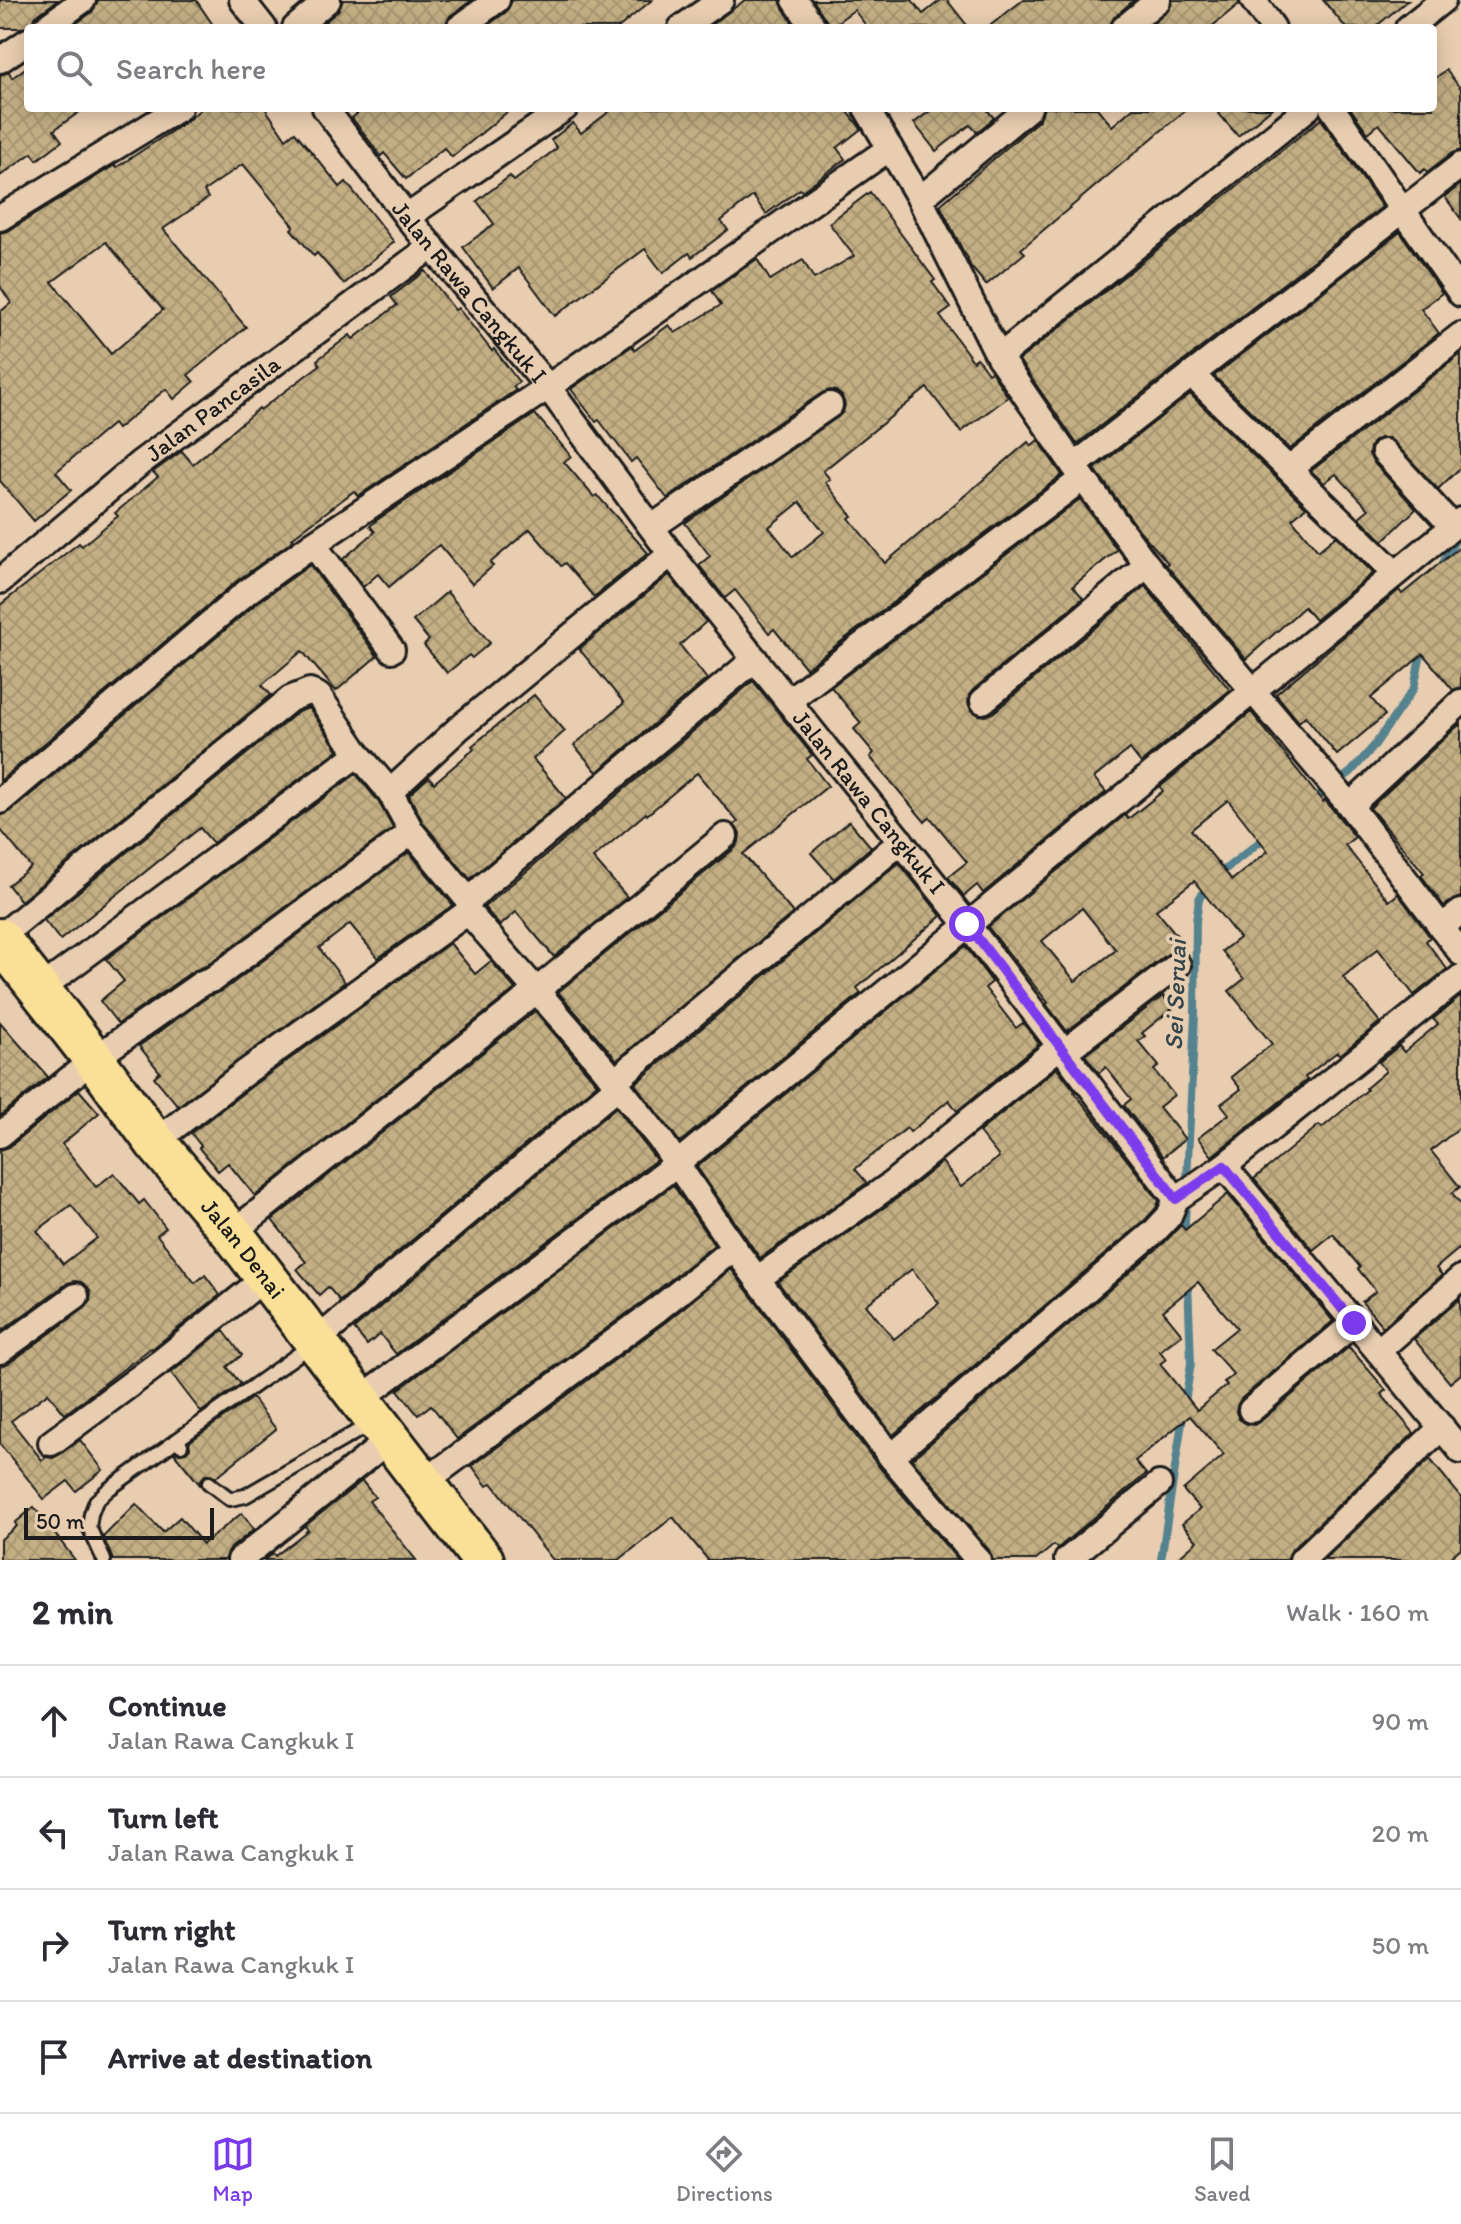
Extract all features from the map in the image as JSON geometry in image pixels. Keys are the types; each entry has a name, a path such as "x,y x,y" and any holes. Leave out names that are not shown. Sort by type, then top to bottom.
{"main road":[{"name":"Jalan Denai","path":"0,938 155,1142 232,1233 483,1560"}],"street":[{"path":"50,24 83,0"},
{"path":"242,0 261,24"},
{"path":"300,24 328,0"},
{"path":"464,24 497,0"},
{"path":"687,24 721,0"},
{"path":"795,0 811,24"},
{"path":"1129,24 1158,0"},
{"path":"1253,0 1270,24"},
{"path":"1413,24 1443,0"},
{"path":"0,60 24,44"},
{"path":"0,218 172,112"},
{"name":"Jalan Rawa Cangkuk I","path":"337,112 407,217 548,387 671,554 967,924 1061,1050 1183,1194"},
{"path":"407,217 559,112"},
{"path":"868,112 920,199 999,357 1078,472 1147,565 1346,803 1461,953"},
{"path":"920,199 1024,112"},
{"path":"999,357 1303,112"},
{"path":"1335,112 1461,294"},
{"path":"0,801 248,591 548,387 890,148"},
{"path":"788,701 1078,472 1192,375 1461,165"},
{"name":"Jalan Pancasila","path":"0,581 140,463 432,246"},
{"path":"1289,469 1461,335"},
{"path":"1192,375 1395,573"},
{"path":"652,527 830,405"},
{"path":"240,1560 375,1420 678,1163 1457,522 1384,452"},
{"path":"313,544 392,650"},
{"path":"390,792 459,728 671,554"},
{"path":"983,701 1147,565"},
{"path":"155,1142 431,936 468,906 485,885 755,659"},
{"path":"0,938 290,699 310,691 319,696 358,754 390,792 412,832 468,906 678,1163 734,1248 891,1457 978,1560"},
{"path":"1346,803 1461,702"},
{"path":"40,989 358,754"},
{"path":"0,1135 94,1059 202,983 213,979 412,832"},
{"path":"232,1233 725,836"},
{"path":"315,1342 700,1008 901,841"},
{"path":"1441,927 1461,912"},
{"path":"757,1279 890,1185 1061,1050 1178,965"},
{"path":"891,1457 1155,1231 1183,1194 1224,1166 1461,977"},
{"path":"1224,1166 1461,1451"},
{"path":"423,1483 658,1309 734,1248"},
{"path":"51,1443 159,1363 266,1277"},
{"path":"1378,1351 1461,1278"},
{"path":"0,1351 76,1296"},
{"path":"1251,1410 1354,1323"},
{"path":"1302,1560 1442,1427"},
{"path":"1067,1560 1159,1484"}],"lane":[{"path":"104,1560 89,1527 96,1501 315,1342"},
{"path":"209,1483 230,1499 245,1496 375,1420"}],"building":[{"path":"0,0 58,0 36,16 32,24 24,24 24,28 0,28"},
{"path":"98,0 196,0 212,24 76,24 92,12"},
{"path":"343,0 472,0 450,16 446,24 323,24 338,11"},
{"path":"512,0 652,0 623,24 490,24 506,12"},
{"path":"745,0 780,0 793,24 712,24"},
{"path":"813,0 912,0 923,14 941,0 947,0 966,24 865,24 854,10 835,24 828,24"},
{"path":"1023,0 1134,0 1114,17 1111,24 992,24"},
{"path":"1173,0 1238,0 1239,4 1215,24 1153,24 1168,11"},
{"path":"1323,0 1408,0 1379,24 1343,24"},
{"path":"24,69 24,112 79,112 54,130 62,141 37,160 32,153 0,176 0,75 9,72 12,78"},
{"path":"1446,70 1461,89 1461,150 1427,172 1425,169 1420,173 1379,124 1368,133 1353,112 1437,112 1437,77"},
{"path":"197,112 268,112 286,139 295,132 340,187 346,182 394,242 344,284 291,229 294,226 243,164 204,191 208,198 163,229 246,327 188,375 194,382 174,399 166,389 117,429 113,424 56,472 71,490 34,521 0,481 0,312 11,303 0,286 0,233 115,165 117,167","holes":["106,242 163,310 111,354 52,282"]},
{"path":"359,112 507,112 452,157 444,148 406,179 384,153 381,156 352,118"},
{"path":"609,112 848,112 861,129 837,148 845,159 766,214 753,196 721,221 728,230 692,257 689,253 663,273 645,249 555,316 519,268 493,288 463,247 494,224 477,201 510,176 514,181 557,148 551,140 573,123 581,133"},
{"path":"929,112 989,112 994,118 977,132 970,125 936,151 914,123"},
{"path":"1042,112 1100,112 1112,126 1128,112 1183,112 1021,249 1025,253 986,285 971,267 940,205 1039,120"},
{"path":"1217,112 1267,112 1238,136"},
{"path":"1321,119 1382,207 1077,444 1019,360"},
{"path":"1461,184 1461,219 1445,197"},
{"path":"870,192 935,280 932,282 951,308 940,316 973,361 977,358 988,373 991,371 1008,397 961,432 927,388 823,471 830,479 825,482 852,516 849,518 885,563 1028,442 1031,446 1038,440 1062,475 806,668 774,629 769,633 735,590 725,598 699,565 710,556 685,523 838,417 845,405 842,396 830,390 822,393 667,498 636,458 631,462 571,389 632,346 635,350 669,325 675,333 721,305 712,291 757,259 770,280 803,260 814,279 854,256 829,223","holes":["800,502 824,532 793,557 769,527"]},
{"path":"1400,232 1442,293 1421,309 1439,333 1290,449 1214,376"},
{"path":"425,271 455,310 458,308 492,351 494,349 519,382 513,387 516,390 358,496 354,491 238,580 0,781 0,605 118,516 115,513 158,477 153,472 182,451 193,464 259,408 320,365 317,360 350,335 353,339 397,305 391,297"},
{"path":"1461,354 1461,467 1438,489 1389,438 1380,438 1370,447 1373,462 1416,509 1383,541 1359,517 1369,509 1336,474 1324,483 1311,471"},
{"path":"1190,394 1306,507 1292,519 1318,551 1336,536 1373,573 1315,620 1304,607 1246,659 1166,565 1168,563 1140,531 1095,469"},
{"path":"535,414 571,456 564,462 648,553 594,597 565,563 561,566 530,529 490,563 493,566 472,584 439,545 389,587 378,574 363,587 343,559 375,532 370,526"},
{"path":"1080,499 1117,550 1073,586 1083,598 973,690 968,703 971,710 986,716 993,713 1145,586 1230,690 1141,763 1130,749 1094,778 1106,792 983,893 977,885 964,896 948,877 967,862 930,817 925,822 870,757 874,753 854,729 861,723 831,687"},
{"path":"1461,546 1461,687 1453,690 1423,654 1371,698 1385,715 1337,755 1305,716 1299,722 1276,694 1399,590 1402,594"},
{"path":"310,565 377,656 336,691 302,651 262,685 271,695 21,901 8,885 31,867 0,829 0,816 10,812 257,603"},
{"path":"669,575 706,622 680,645 707,679 597,772 574,745 624,703 579,649"},
{"path":"447,592 490,643 447,673 424,645 429,640 413,621"},
{"path":"753,681 812,755 807,759 828,786 743,854 793,913 617,1060 558,992 739,842 740,833 734,825 738,822 697,773 593,858 627,897 554,957 516,912 500,926 484,907"},
{"path":"534,695 565,731 533,759 566,798 470,879 424,824 409,795 429,777 434,783 474,749 472,746"},
{"path":"309,708 338,750 213,843 200,828 60,940 44,920 298,712"},
{"path":"1251,712 1355,837 1345,845 1389,901 1398,894 1430,937 1426,941 1447,969 1414,995 1378,949 1343,977 1380,1022 1340,1055 1337,1052 1305,1077 1307,1080 1212,1156 1198,1138 1229,1114 1221,1104 1241,1089 1231,1077 1272,1044 1229,991 1244,979 1222,951 1239,938 1194,881 1156,910 1185,945 1169,953 1067,1031 988,927 1125,815 1128,819 1163,791 1160,787","holes":["1228,800 1268,851 1232,880 1191,830","1082,908 1116,950 1075,981 1042,941"]},
{"path":"1461,723 1461,897 1444,906 1421,875 1424,873 1370,808"},
{"path":"356,774 378,801 393,828 206,966 193,971 118,1024 100,1001 124,981 106,959"},
{"path":"849,821 871,847 834,879 811,853"},
{"path":"409,852 453,905 378,958 350,924 319,948 345,982 178,1106 154,1077 160,1072 139,1046 209,996 222,991"},
{"path":"899,863 941,916 857,988 861,993 680,1142 635,1084"},
{"path":"450,943 475,974 491,961 515,989 255,1196 228,1163 218,1171 191,1133"},
{"path":"965,946 992,982 985,988 1016,1028 1023,1023 1039,1044 957,1111 949,1100 910,1132 907,1128 855,1169 867,1183 760,1258 697,1167"},
{"path":"1163,996 1173,1008 1142,1033 1145,1036 1138,1041 1159,1066 1154,1070 1174,1095 1159,1107 1185,1139 1163,1157 1124,1105 1131,1099 1106,1067 1099,1073 1085,1055"},
{"path":"1461,996 1461,1126 1431,1151 1460,1187 1452,1193 1461,1204 1461,1247 1436,1268 1442,1275 1383,1327 1362,1302 1376,1291 1333,1234 1313,1250 1254,1179 1367,1090 1386,1071 1379,1062 1399,1046 1404,1052 1438,1024 1433,1019"},
{"path":"535,1011 597,1084 340,1301 328,1287 319,1295 297,1269 306,1262 272,1220"},
{"path":"0,1022 48,1077 0,1116"},
{"path":"1057,1068 1159,1201 1145,1220 893,1435 778,1282 899,1197 942,1162 961,1187 999,1157 979,1132","holes":["912,1269 939,1303 894,1339 866,1305"]},
{"path":"79,1090 99,1113 62,1144 96,1187 114,1173 139,1204 144,1200 166,1228 157,1235 195,1283 205,1275 220,1295 65,1414 48,1393 11,1421 42,1460 59,1455 80,1440 103,1470 76,1491 68,1481 44,1499 0,1444 0,1366 9,1363 85,1308 91,1294 81,1282 68,1283 0,1332 0,1150 9,1147","holes":["71,1205 97,1238 63,1264 37,1231"]},
{"path":"616,1107 656,1160 396,1354 380,1334 367,1345 354,1329"},
{"path":"673,1185 714,1245 457,1439 431,1405 418,1415 398,1390"},
{"path":"1228,1194 1333,1321 1241,1399 1236,1412 1239,1419 1254,1425 1261,1421 1349,1347 1386,1390 1381,1394 1414,1433 1292,1549 1287,1560 1175,1560 1197,1541 1182,1524 1200,1509 1183,1490 1224,1455 1190,1416 1135,1461 1146,1474 1058,1548 1054,1545 1036,1560 993,1560 989,1550 912,1459 1181,1225 1185,1230","holes":["1198,1282 1237,1328 1211,1349 1234,1375 1224,1382 1227,1385 1197,1410 1160,1364 1166,1359 1160,1351 1182,1334 1163,1311"]},
{"path":"731,1269 879,1467 958,1560 708,1560 673,1517 619,1560 553,1560 492,1483 487,1486 472,1466 667,1321"},
{"path":"1460,1299 1461,1374 1450,1383 1414,1339"},
{"path":"223,1330 242,1355 227,1367 241,1384 201,1412 171,1373"},
{"path":"252,1398 276,1429 216,1477 205,1475 200,1481 201,1486 174,1453 186,1452 190,1448 189,1442"},
{"path":"1430,1459 1461,1497 1461,1548 1447,1560 1324,1560"},
{"path":"362,1481 375,1497 369,1501 416,1560 264,1560 273,1553 275,1556 308,1530 305,1526"},
{"path":"136,1504 163,1532 180,1517 203,1544 242,1513 254,1529 231,1548 225,1560 113,1560 103,1537"},
{"path":"34,1507 75,1560 0,1560 0,1540"}],"waterway":[{"name":"Sei Seruai","path":"1442,565 1458,535"},
{"name":"Sei Seruai","path":"1313,801 1351,772 1374,746 1414,688 1422,648"},
{"name":"Sei Seruai","path":"1218,875 1267,836"},
{"name":"Sei Seruai","path":"1186,1240 1196,921 1199,899 1208,885"},
{"name":"Sei Seruai","path":"1161,1560 1191,1363 1188,1281"}],"route":[{"path":"967,924 1176,1199 1224,1166 1354,1323"}]}
